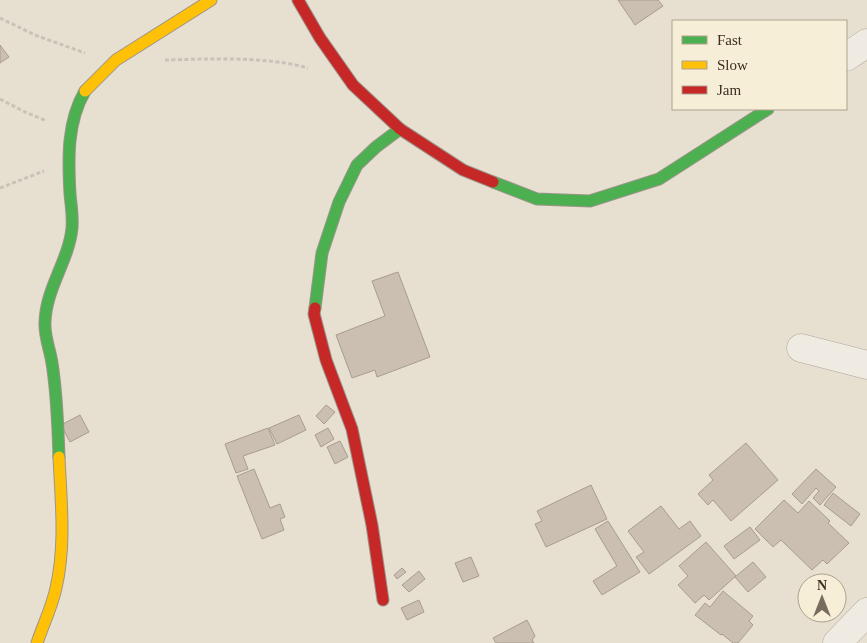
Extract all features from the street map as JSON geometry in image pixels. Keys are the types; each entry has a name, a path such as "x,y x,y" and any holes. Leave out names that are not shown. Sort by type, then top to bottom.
{"street":[{"path":"37,643 56,590 61,563 63,534 56,395 52,360 46,340 45,321 51,290 70,241 72,226 68,161 71,131 77,105 88,88 116,60 211,0"},
{"path":"298,0 320,38 353,85 400,129 463,170 537,199 590,201 659,179 766,110"},
{"path":"847,56 867,43"},
{"path":"383,600 372,525 352,429 326,360 314,314 322,253 339,202 357,165 400,129"},
{"path":"801,348 867,365"},
{"path":"837,643 867,612"}],"path":[{"path":"0,18 77,52 116,60"},
{"path":"162,61 199,59 252,61 277,63 312,70"},
{"path":"0,99 25,112 71,131"},
{"path":"0,188 68,161"}],"building":[{"path":"618,0 658,0 663,6 635,25"},
{"path":"0,45 9,57 0,63"},
{"path":"398,272 430,357 377,377 375,370 352,378 336,335 385,316 372,281"},
{"path":"326,405 335,412 324,424 316,416"},
{"path":"80,415 89,432 70,442 61,425"},
{"path":"299,415 306,430 277,444 269,428"},
{"path":"268,428 275,445 243,456 248,469 236,473 225,444"},
{"path":"328,428 334,439 321,447 315,435"},
{"path":"340,441 348,457 335,464 327,447"},
{"path":"746,443 778,480 731,521 713,500 708,505 698,494 713,480 709,475"},
{"path":"254,469 270,508 280,504 285,517 280,519 284,530 262,539 237,476"},
{"path":"816,469 836,487 820,505 813,498 819,491 816,488 802,504 792,494"},
{"path":"591,485 607,519 546,547 535,524 542,521 537,511"},
{"path":"833,493 860,514 851,526 824,505"},
{"path":"784,500 798,513 809,501 849,543 827,564 823,560 812,570 781,540 773,547 755,529"},
{"path":"661,506 679,529 690,521 701,536 649,574 636,557 644,552 628,531"},
{"path":"608,521 640,572 602,595 593,581 617,566 595,529"},
{"path":"750,527 760,540 734,559 724,546"},
{"path":"706,542 736,576 709,600 704,595 695,603 678,585 688,576 679,566"},
{"path":"471,557 479,576 463,582 455,563"},
{"path":"753,562 766,577 748,592 735,577"},
{"path":"402,568 406,572 397,579 394,575"},
{"path":"419,571 425,579 409,592 402,585"},
{"path":"723,591 753,616 749,621 753,625 738,643 733,643 695,615 705,603 710,607"},
{"path":"419,600 424,612 407,620 401,608"},
{"path":"527,620 535,636 532,640 534,643 496,643 493,638"}],"traffic: fast":[{"path":"59,457 55,386 45,332 45,322 49,297 70,240 72,228 69,181 70,141 75,115 85,91"},
{"path":"493,182 537,199 590,201 659,179 766,110"},
{"path":"315,308 322,253 339,202 357,165 376,147 400,129"}],"traffic: slow":[{"path":"85,91 116,60 211,0"},
{"path":"37,643 56,588 61,556 62,523 59,457"}],"traffic: jam":[{"path":"298,0 320,38 353,85 400,129 463,170 493,182"},
{"path":"315,308 314,314 326,360 352,429 372,525 383,600"}]}
